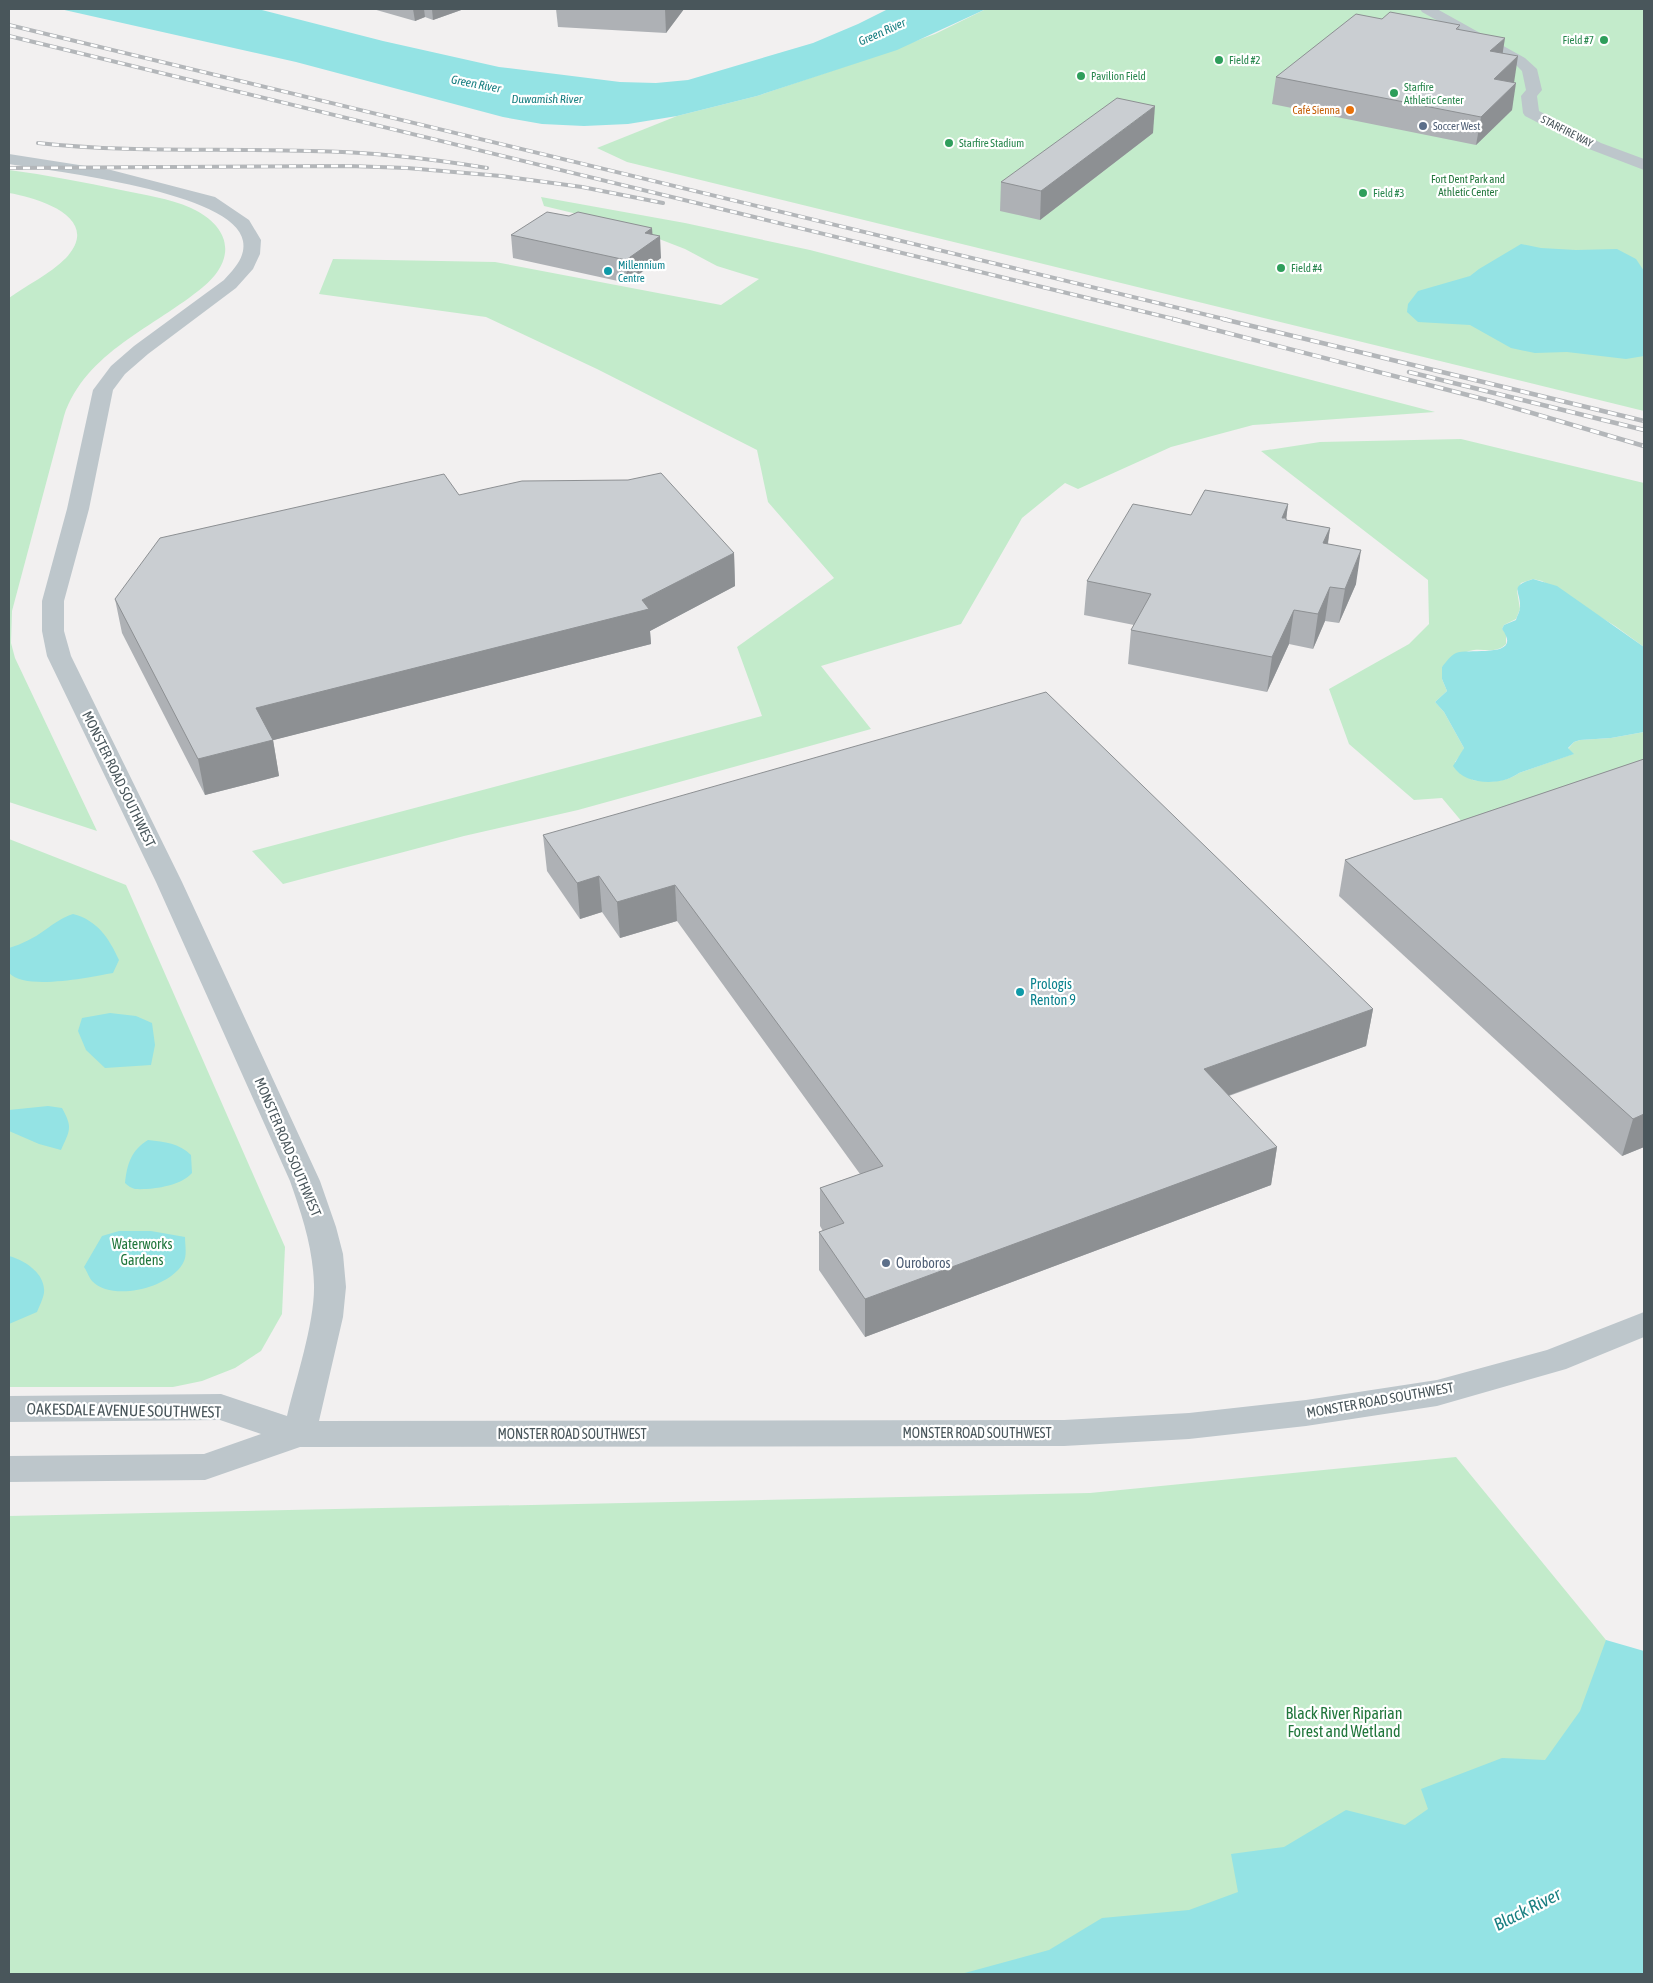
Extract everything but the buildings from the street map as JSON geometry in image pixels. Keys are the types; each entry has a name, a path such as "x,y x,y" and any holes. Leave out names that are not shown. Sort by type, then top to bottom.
{"street":[{"name":"STARFIRE WAY","path":"1428,9 1507,52 1528,69 1534,90 1529,96 1531,113 1595,146 1644,165"},
{"name":"MONSTER ROAD SOUTHWEST","path":"9,159 111,175 181,192 209,202 243,224 252,240 251,254 244,268 230,284 140,350 118,370 104,390 78,509 53,601 53,631 59,656 173,891 305,1181 321,1227 327,1254 330,1287 326,1317 300,1434 1064,1433 1188,1426 1328,1411 1437,1393 1555,1360 1644,1324"},
{"name":"OAKESDALE AVENUE SOUTHWEST","path":"9,1409 221,1407 300,1434"},
{"path":"9,1469 205,1467 300,1434"}],"green space":[{"name":"Fort Dent Park and Athletic Center","path":"986,9 1644,9 1644,411 627,162 597,148 677,116 757,96 849,65 935,34"},
{"path":"9,170 93,184 156,197 183,205 204,215 214,224 221,233 225,243 225,254 221,265 214,276 203,287 123,343 88,374 74,394 64,416 12,611 11,643 15,658 97,831 9,802 9,298 60,264 75,244 77,232 72,221 63,212 36,200 9,193"},
{"path":"541,197 685,223 810,250 1435,412 1253,425 1171,447 1078,489 1065,483 1022,518 961,624 821,666 871,729 578,810 464,836 283,884 252,851 762,716 737,647 834,578 768,502 757,450 597,369 486,317 319,294 333,259 495,262 721,305 759,279 717,266 685,249 623,225 544,206"},
{"path":"1461,439 1644,483 1644,647 1615,626 1542,581 1533,579 1521,583 1517,591 1520,609 1516,619 1504,625 1502,629 1506,634 1506,644 1493,650 1469,651 1442,667 1442,679 1447,691 1435,702 1444,712 1464,748 1455,762 1473,780 1491,781 1508,779 1519,773 1573,754 1568,749 1574,742 1580,740 1611,738 1644,732 1644,763 1463,823 1442,798 1414,800 1349,744 1329,689 1409,644 1429,624 1428,580 1261,451 1320,442"},
{"name":"Waterworks Gardens","path":"9,839 126,885 285,1247 282,1314 261,1351 235,1368 202,1381 173,1387 9,1387"},
{"name":"Black River Riparian Forest and Wetland","path":"1456,1457 1606,1640 1644,1683 1644,1974 9,1974 9,1516 1090,1493"}],"water":[{"name":"Duwamish River","path":"60,9 258,9 383,41 499,67 620,82 656,83 688,80 813,43 888,9 986,9 897,50 757,96 677,116 628,124 584,126 542,124 503,117 296,62"},
{"path":"1521,244 1541,248 1576,250 1617,249 1636,259 1644,271 1644,356 1626,359 1567,352 1535,353 1511,348 1470,325 1418,322 1407,312 1408,304 1418,291 1470,276"},
{"path":"1533,579 1557,586 1644,647 1644,732 1611,738 1580,740 1574,742 1568,748 1574,754 1503,780 1484,782 1475,780 1459,773 1453,766 1464,748 1444,712 1435,702 1447,691 1442,679 1442,667 1456,653 1493,650 1506,645 1507,638 1502,629 1504,625 1516,620 1520,608 1518,587"},
{"path":"73,914 95,925 111,944 119,960 113,973 74,980 43,982 17,978 9,973 9,948 23,943"},
{"path":"110,1013 136,1016 152,1023 155,1045 151,1065 105,1068 86,1050 78,1031 82,1018"},
{"path":"48,1106 62,1108 68,1120 69,1129 61,1150 39,1144 9,1131 9,1110"},
{"path":"148,1140 171,1144 186,1151 191,1155 192,1173 181,1181 158,1188 135,1189 128,1186 125,1183 131,1158 138,1148"},
{"path":"119,1231 151,1231 185,1237 185,1259 178,1270 156,1285 127,1291 114,1291 102,1288 92,1281 84,1267 102,1236"},
{"path":"9,1256 21,1260 36,1272 43,1283 44,1292 37,1312 9,1324"},
{"name":"Black River","path":"1606,1640 1644,1651 1644,1974 961,1974 1049,1950 1102,1918 1189,1910 1238,1892 1231,1854 1284,1847 1346,1810 1405,1825 1428,1809 1421,1789 1502,1758 1545,1760 1580,1711"}],"railway":[{"path":"9,25 1228,320"},
{"path":"9,36 1178,320"},
{"path":"38,143 106,148 276,150 377,154 421,158 487,168"},
{"path":"9,168 349,166 407,168 501,176 582,187 663,203"},
{"path":"1173,319 1491,401 1644,446"},
{"path":"1223,319 1644,421"},
{"path":"1409,372 1644,430"}],"place":[{"name":"Field #7","path":"1604,40"},
{"name":"Field #2","path":"1219,60"},
{"name":"Pavilion Field","path":"1081,76"},
{"name":"Starfire Athletic Center","path":"1394,93"},
{"name":"Café Sienna","path":"1350,110"},
{"name":"Soccer West","path":"1423,126"},
{"name":"Starfire Stadium","path":"949,143"},
{"name":"Field #3","path":"1363,193"},
{"name":"Field #4","path":"1281,268"},
{"name":"Millennium Centre","path":"608,271"},
{"name":"Prologis Renton 9","path":"1020,992"},
{"name":"Ouroboros","path":"886,1263"}],"water label":[{"name":"Green River","path":"882,32"},
{"name":"Green River","path":"476,84"}]}
